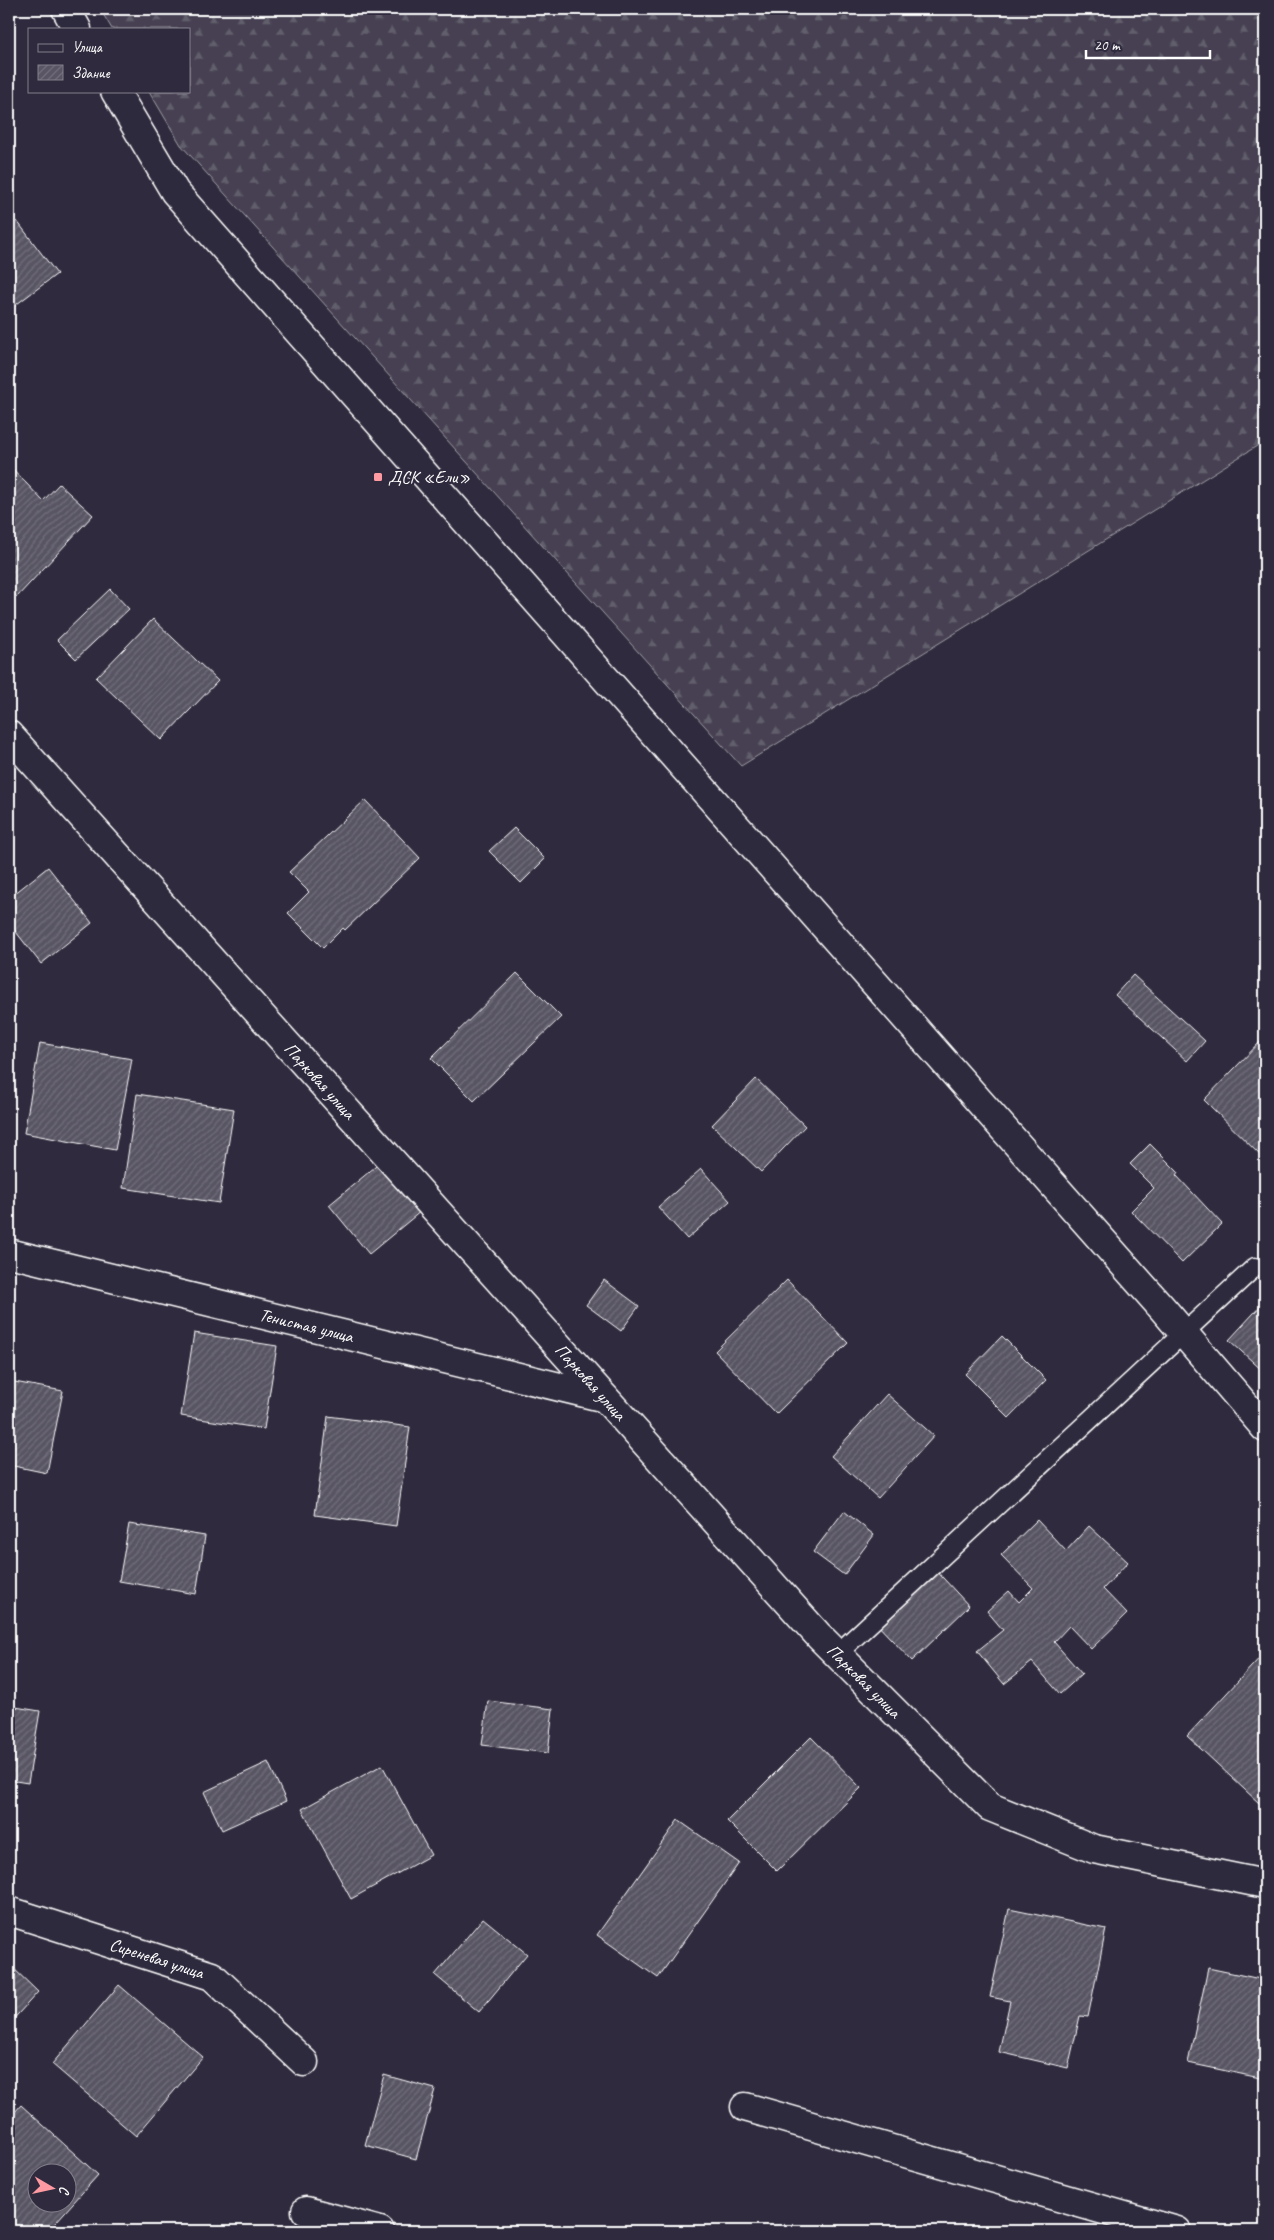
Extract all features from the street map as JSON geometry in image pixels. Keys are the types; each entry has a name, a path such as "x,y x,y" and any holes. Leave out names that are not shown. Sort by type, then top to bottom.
{"street":[{"path":"66,9 76,28"},
{"path":"116,92 175,192 1184,1333 1265,1428"},
{"name":"Парковая улица","path":"9,735 837,1654 990,1807 1094,1848 1265,1884"},
{"name":"Тенистая улица","path":"9,1254 605,1398"},
{"name":"Сиреневая улица","path":"9,1911 212,1976 304,2062"},
{"path":"745,2107 1177,2231"},
{"path":"306,2211 380,2231"}],"lane":[{"path":"837,1654 1255,1267"}],"green space":[{"path":"100,9 1265,9 1265,441 741,766 181,145 150,92 190,92 190,28 111,28"}],"building":[{"path":"17,221 57,274 9,310 9,228"},
{"path":"9,465 43,501 59,484 93,515 17,597 9,589"},
{"path":"110,589 129,609 76,659 57,640"},
{"path":"153,619 218,681 161,740 96,678"},
{"path":"365,800 420,858 345,930 343,928 323,948 288,913 309,892 289,872"},
{"path":"514,828 545,859 521,883 489,851"},
{"path":"48,867 92,923 41,964 9,923 9,898"},
{"path":"517,973 561,1017 474,1101 431,1058"},
{"path":"1133,975 1205,1041 1187,1061 1115,995"},
{"path":"1265,1039 1265,1160 1204,1100"},
{"path":"40,1043 132,1059 115,1150 24,1133"},
{"path":"756,1079 805,1126 761,1172 712,1125"},
{"path":"137,1094 234,1109 219,1203 123,1188"},
{"path":"1150,1144 1178,1172 1176,1175 1222,1224 1182,1263 1131,1211 1154,1188 1130,1164"},
{"path":"381,1162 421,1211 369,1254 329,1205"},
{"path":"701,1169 730,1201 687,1239 658,1207"},
{"path":"604,1280 639,1306 621,1331 586,1305"},
{"path":"787,1280 848,1343 776,1414 715,1351"},
{"path":"1265,1301 1265,1373 1229,1340"},
{"path":"194,1333 277,1346 264,1429 181,1416"},
{"path":"1002,1336 1046,1380 1009,1418 965,1374"},
{"path":"9,1381 63,1391 47,1473 9,1465"},
{"path":"887,1394 934,1436 878,1498 831,1456"},
{"path":"328,1416 410,1427 396,1526 315,1515"},
{"path":"844,1511 874,1535 844,1575 813,1552"},
{"path":"1037,1520 1066,1551 1089,1526 1128,1562 1103,1589 1127,1614 1091,1649 1069,1626 1054,1642 1082,1674 1060,1694 1032,1662 1004,1684 977,1651 1003,1630 987,1611 1009,1591 1019,1602 1033,1588 1001,1555"},
{"path":"129,1524 205,1536 196,1594 119,1581"},
{"path":"931,1565 969,1606 912,1661 873,1620"},
{"path":"1265,1652 1265,1796 1259,1803 1187,1736"},
{"path":"488,1701 553,1709 548,1753 482,1745"},
{"path":"9,1706 40,1711 28,1783 9,1780"},
{"path":"811,1737 861,1788 777,1871 727,1821"},
{"path":"268,1762 286,1801 222,1830 204,1792"},
{"path":"382,1765 431,1855 351,1899 302,1809"},
{"path":"678,1820 739,1863 658,1978 597,1935"},
{"path":"1009,1909 1106,1929 1088,2017 1080,2016 1068,2068 999,2052 1010,2001 990,1997"},
{"path":"483,1918 527,1954 479,2012 435,1975"},
{"path":"9,1964 38,1992 9,2024"},
{"path":"1208,1968 1265,1980 1265,2079 1188,2063"},
{"path":"119,1985 203,2057 136,2136 52,2064"},
{"path":"384,2075 435,2089 416,2159 365,2145"},
{"path":"21,2105 98,2175 78,2197 78,2162 28,2162 28,2212 65,2212 48,2231 11,2231 9,2229 9,2119"}],"place":[{"name":"ДСК «Ели»","path":"378,477"}]}
